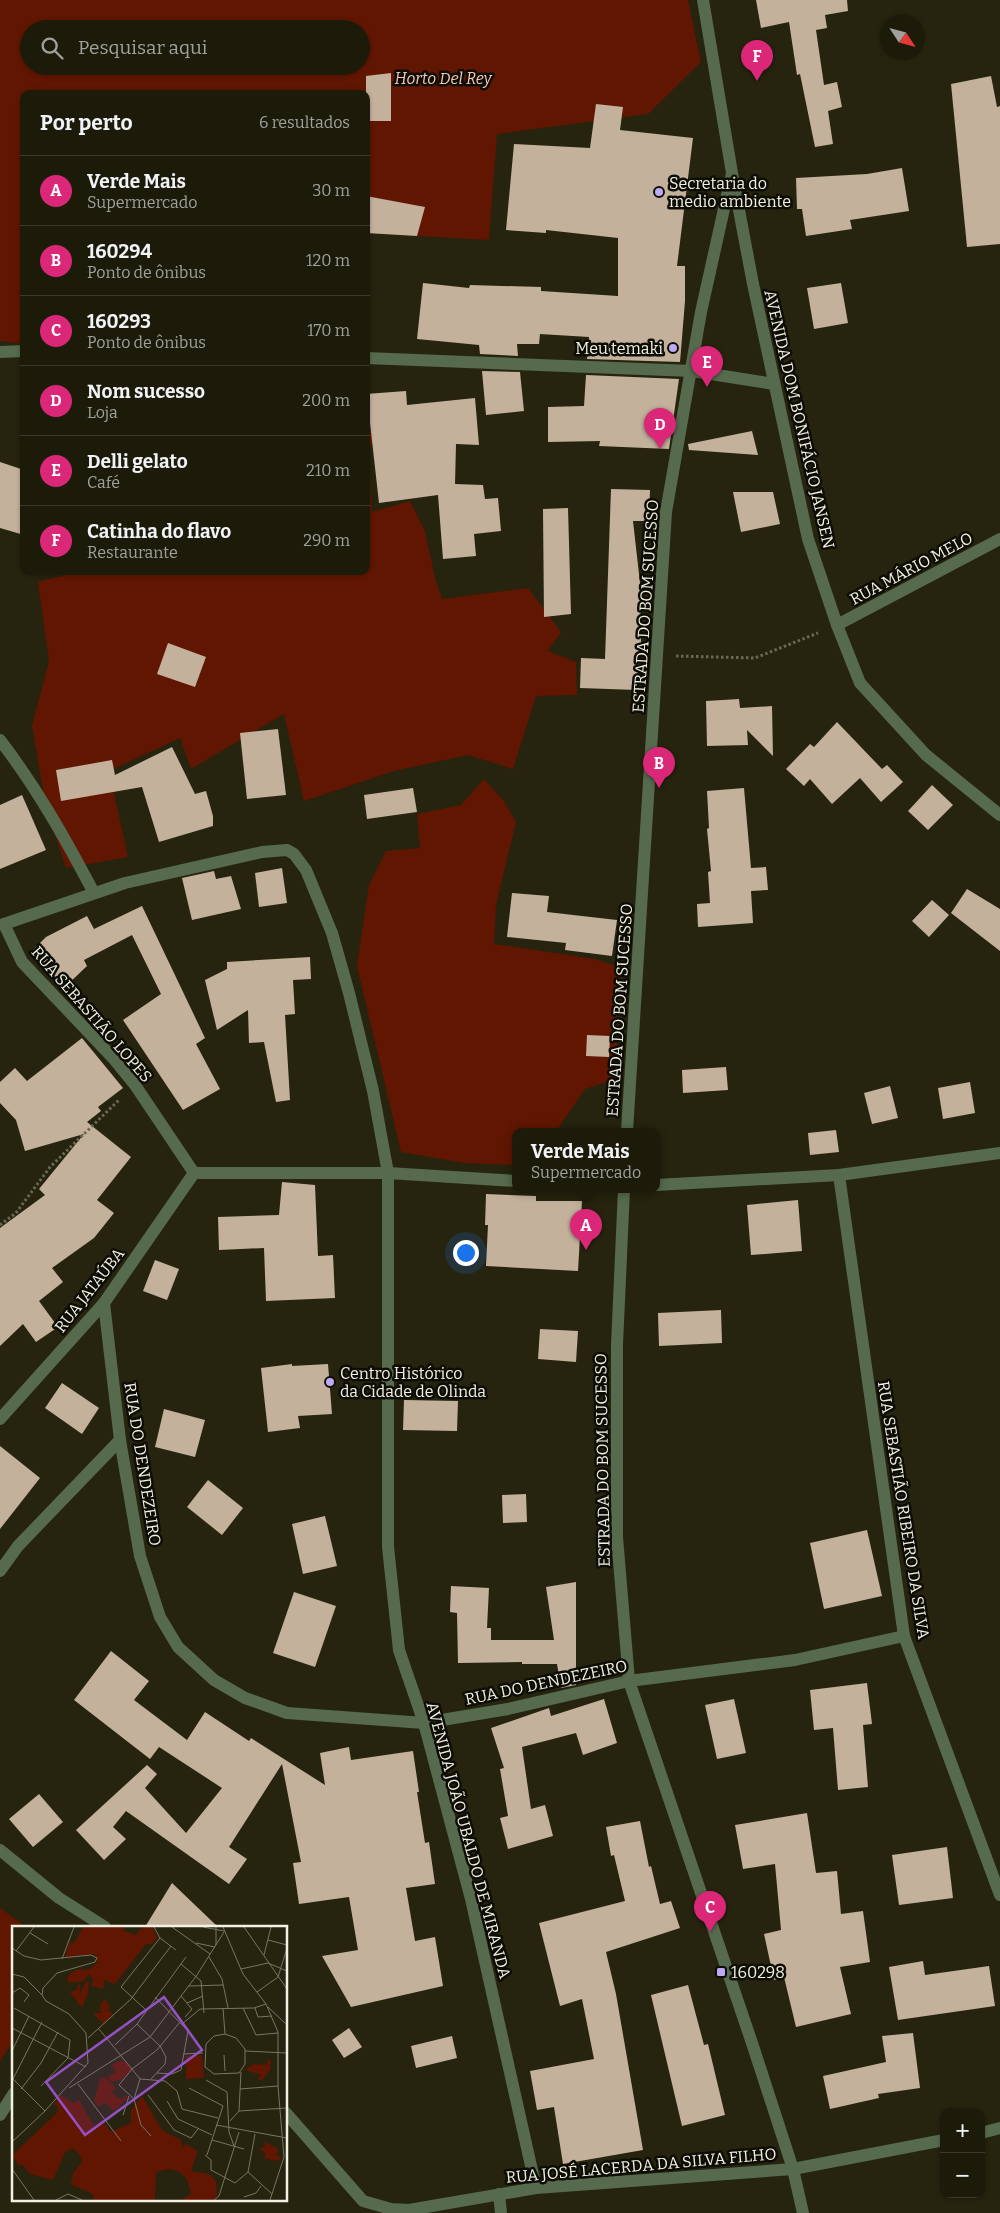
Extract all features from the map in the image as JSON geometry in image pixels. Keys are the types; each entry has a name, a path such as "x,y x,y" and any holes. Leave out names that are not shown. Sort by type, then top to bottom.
{"street":[{"name":"ESTRADA DO BOM SUCESSO","path":"628,1128 666,512 692,371 700,312 732,173 703,0"},
{"name":"AVENIDA DOM BONIFÁCIO JANSEN","path":"732,173 774,384 808,539 836,626 860,683 926,754 1000,815"},
{"path":"0,352 20,351"},
{"path":"370,358 692,371 774,384"},
{"name":"RUA MÁRIO MELO","path":"836,626 1000,539"},
{"path":"0,740 19,765 63,834 94,893 2,923"},
{"name":"AVENIDA JOÃO UBALDO DE MIRANDA","path":"94,893 262,852 286,850 294,854 306,870 332,932 372,1091 388,1172 388,1547 399,1650 424,1723 471,1899 536,2188"},
{"name":"RUA SEBASTIÃO LOPES","path":"2,923 22,962 76,1018 135,1085 194,1173"},
{"path":"660,1185 839,1175 1000,1153"},
{"path":"194,1173 388,1172 512,1180"},
{"name":"RUA JATAÚBA","path":"0,1419 104,1303 194,1173"},
{"name":"RUA SEBASTIÃO RIBEIRO DA SILVA","path":"839,1175 904,1636 995,1865 1000,1895"},
{"name":"ESTRADA DO BOM SUCESSO","path":"624,1193 617,1345 616,1537 629,1681 792,2169 803,2213"},
{"name":"RUA DO DENDEZEIRO","path":"104,1303 120,1440 140,1556 160,1617 178,1647 214,1680 245,1698 288,1713 424,1723 508,1709 629,1681 795,1660 904,1636"},
{"path":"0,1571 18,1546 120,1440"},
{"path":"0,1850 60,1898 103,1926"},
{"path":"0,2115 12,2096"},
{"name":"RUA JOSÉ LACERDA DA SILVA FILHO","path":"288,2115 348,2186 364,2201 391,2209 409,2210 536,2188 792,2169 940,2141"},
{"path":"985,2132 1000,2128"},
{"path":"499,2194 501,2213"}],"path":[{"path":"658,656 755,658 836,626"},
{"path":"0,1225 16,1213 50,1166 135,1085"}],"green space":[{"name":"Horto Del Rey","path":"0,0 688,0 701,62 648,114 497,134 489,240 370,233 370,90 20,90 20,344 0,341"},
{"path":"370,431 376,432 370,447"},
{"path":"370,471 372,512 410,501 425,531 435,578 442,599 528,588 561,632 548,651 576,662 577,695 536,696 513,769 468,755 394,771 304,801 284,714 191,769 180,738 109,771 128,857 66,868 46,808 32,726 49,661 38,582 65,575 370,575"},
{"path":"484,779 504,801 516,822 496,905 494,944 595,959 619,967 616,1079 585,1089 558,1128 512,1128 512,1165 464,1163 401,1152 357,966 369,885 386,851 420,848 417,814 461,805"},
{"path":"0,1908 25,1926 12,1926 12,2043 0,2061"}],"building":[{"path":"756,0 847,0 848,11 825,15 827,28 816,30 824,85 837,82 842,107 828,111 833,144 815,147 800,74 797,75 789,22 761,28"},
{"path":"391,73 391,121 370,121 370,90 366,90 366,76"},
{"path":"991,76 997,107 1000,106 1000,244 967,247 951,84"},
{"path":"596,104 623,107 620,130 693,138 677,266 685,266 685,301 680,362 587,359 589,337 540,334 539,344 517,344 518,356 480,354 479,345 417,339 423,283 469,288 470,285 541,287 541,291 618,296 618,238 546,230 546,233 506,230 514,144 590,148"},
{"path":"902,168 909,211 850,220 852,229 806,236 802,209 797,209 796,178 867,174"},
{"path":"370,197 425,207 417,236 370,233"},
{"path":"841,283 848,323 814,329 807,288"},
{"path":"482,371 520,372 524,411 486,415"},
{"path":"586,375 679,379 669,449 599,446 600,441 548,442 548,407 584,406"},
{"path":"406,391 407,405 475,398 479,445 456,444 455,484 483,485 485,499 498,498 501,531 474,534 476,556 443,559 438,495 379,503 370,423 370,394"},
{"path":"752,431 758,455 689,450 688,444"},
{"path":"0,462 20,469 20,534 0,528"},
{"path":"611,489 650,490 649,521 633,521 640,583 641,645 637,690 580,688 581,658 605,659"},
{"path":"733,492 773,492 780,524 741,532"},
{"path":"568,508 571,614 544,617 543,509"},
{"path":"168,643 206,657 195,687 157,674"},
{"path":"739,699 740,708 772,706 773,756 747,730 748,745 707,746 706,701"},
{"path":"837,722 882,769 887,765 903,782 881,802 860,778 832,804 810,779 804,786 786,769 810,744 814,747"},
{"path":"278,729 286,795 247,799 240,733"},
{"path":"172,747 195,794 206,791 213,816 213,826 159,842 142,787 61,801 56,770 112,760 115,775"},
{"path":"932,785 953,805 928,830 908,811"},
{"path":"413,788 417,812 367,819 364,795"},
{"path":"744,788 751,868 766,867 768,890 751,891 753,923 698,927 697,904 710,903 708,872 711,871 707,829 709,828 707,791"},
{"path":"22,795 46,850 0,869 0,805"},
{"path":"282,868 287,903 259,907 255,873"},
{"path":"214,871 216,879 231,876 241,909 192,920 182,878"},
{"path":"967,889 1000,909 1000,951 951,913"},
{"path":"512,893 549,896 547,912 617,920 612,956 565,950 566,943 507,937"},
{"path":"932,900 949,915 929,937 912,921"},
{"path":"142,906 205,1038 196,1044 220,1089 183,1110 123,1020 161,994 132,935 84,960 87,966 65,987 30,953 46,937 87,916 94,929"},
{"path":"310,957 311,979 293,980 295,1014 285,1015 290,1100 276,1102 264,1042 249,1043 248,1010 217,1030 205,980 227,969 227,962"},
{"path":"587,1035 610,1036 609,1057 586,1056"},
{"path":"82,1038 123,1088 98,1107 101,1111 87,1122 131,1157 97,1200 114,1213 94,1238 52,1268 63,1282 39,1301 58,1327 36,1342 23,1324 0,1346 0,1228 45,1195 39,1189 84,1134 25,1151 16,1120 0,1103 0,1082 15,1068 27,1081"},
{"path":"726,1067 728,1090 683,1093 682,1070"},
{"path":"970,1082 975,1113 943,1119 938,1088"},
{"path":"890,1086 898,1118 872,1124 864,1093"},
{"path":"836,1130 839,1152 810,1155 808,1133"},
{"path":"282,1182 315,1185 318,1256 333,1255 335,1298 266,1301 264,1248 219,1250 218,1217 279,1215"},
{"path":"486,1194 536,1196 536,1201 582,1201 578,1271 486,1266 488,1225 485,1225"},
{"path":"798,1200 802,1251 751,1255 747,1205"},
{"path":"155,1260 179,1269 167,1300 143,1291"},
{"path":"721,1310 722,1343 659,1346 658,1313"},
{"path":"540,1329 578,1331 576,1362 538,1359"},
{"path":"292,1364 292,1366 328,1364 332,1414 298,1416 300,1428 268,1432 261,1368"},
{"path":"62,1383 99,1408 82,1434 45,1408"},
{"path":"404,1400 458,1401 457,1431 403,1430"},
{"path":"164,1409 205,1420 195,1457 155,1447"},
{"path":"0,1446 40,1478 0,1529"},
{"path":"208,1480 243,1508 222,1535 187,1507"},
{"path":"526,1494 527,1522 503,1523 502,1495"},
{"path":"325,1516 337,1566 303,1574 292,1524"},
{"path":"867,1530 882,1596 824,1609 810,1543"},
{"path":"576,1582 576,1685 561,1688 557,1664 522,1664 522,1662 458,1663 457,1613 450,1612 451,1586 489,1588 487,1628 491,1628 491,1640 554,1640 546,1587"},
{"path":"294,1592 336,1606 315,1667 273,1653"},
{"path":"111,1651 149,1681 134,1700 187,1740 205,1712 249,1741 251,1738 325,1785 320,1753 349,1747 351,1760 413,1751 425,1843 429,1842 435,1884 406,1888 415,1941 435,1937 443,1986 351,2007 322,1956 358,1950 349,1897 299,1904 293,1863 301,1862 282,1764 229,1847 247,1859 229,1884 126,1811 113,1827 126,1839 104,1860 76,1830 147,1765 157,1774 145,1788 186,1833 222,1788 159,1747 150,1759 74,1700"},
{"path":"867,1683 872,1724 863,1725 868,1787 838,1790 833,1728 814,1730 810,1690"},
{"path":"604,1699 617,1743 583,1755 576,1733 522,1747 531,1809 545,1805 553,1836 508,1849 500,1818 508,1816 500,1769 504,1768 491,1728 549,1708 551,1716"},
{"path":"734,1699 746,1753 717,1759 705,1705"},
{"path":"39,1794 63,1822 33,1847 9,1819"},
{"path":"807,1813 816,1873 837,1871 841,1914 863,1911 870,1962 840,1967 851,2014 796,2027 784,1977 774,1980 764,1934 781,1930 775,1864 743,1869 735,1825"},
{"path":"640,1821 649,1867 651,1866 660,1904 671,1901 680,1928 606,1952 616,1994 643,2150 563,2164 554,2107 537,2110 530,2071 594,2059 582,1999 560,2006 539,1923 625,1901 614,1855 611,1856 606,1827"},
{"path":"947,1847 953,1898 899,1905 892,1855"},
{"path":"172,1883 217,1926 146,1926"},
{"path":"923,1961 925,1975 989,1966 995,2006 898,2020 889,1967"},
{"path":"688,1985 704,2045 708,2044 725,2115 682,2126 651,1995"},
{"path":"349,2028 362,2047 344,2058 332,2040"},
{"path":"913,2033 920,2088 878,2094 879,2098 830,2109 823,2076 886,2062 882,2036"},
{"path":"452,2036 457,2058 416,2068 411,2046"}],"place":[{"name":"Catinha do flavo","path":"757,81"},
{"name":"Secretaria do medio ambiente","path":"659,192"},
{"name":"Meu temaki","path":"673,348"},
{"name":"Delli gelato","path":"707,387"},
{"name":"Nom sucesso","path":"660,449"},
{"name":"160294","path":"659,788"},
{"name":"Verde Mais","path":"586,1250"},
{"name":"Centro Histórico da Cidade de Olinda","path":"330,1382"},
{"name":"160293","path":"710,1932"},
{"name":"160298","path":"721,1972"}]}
